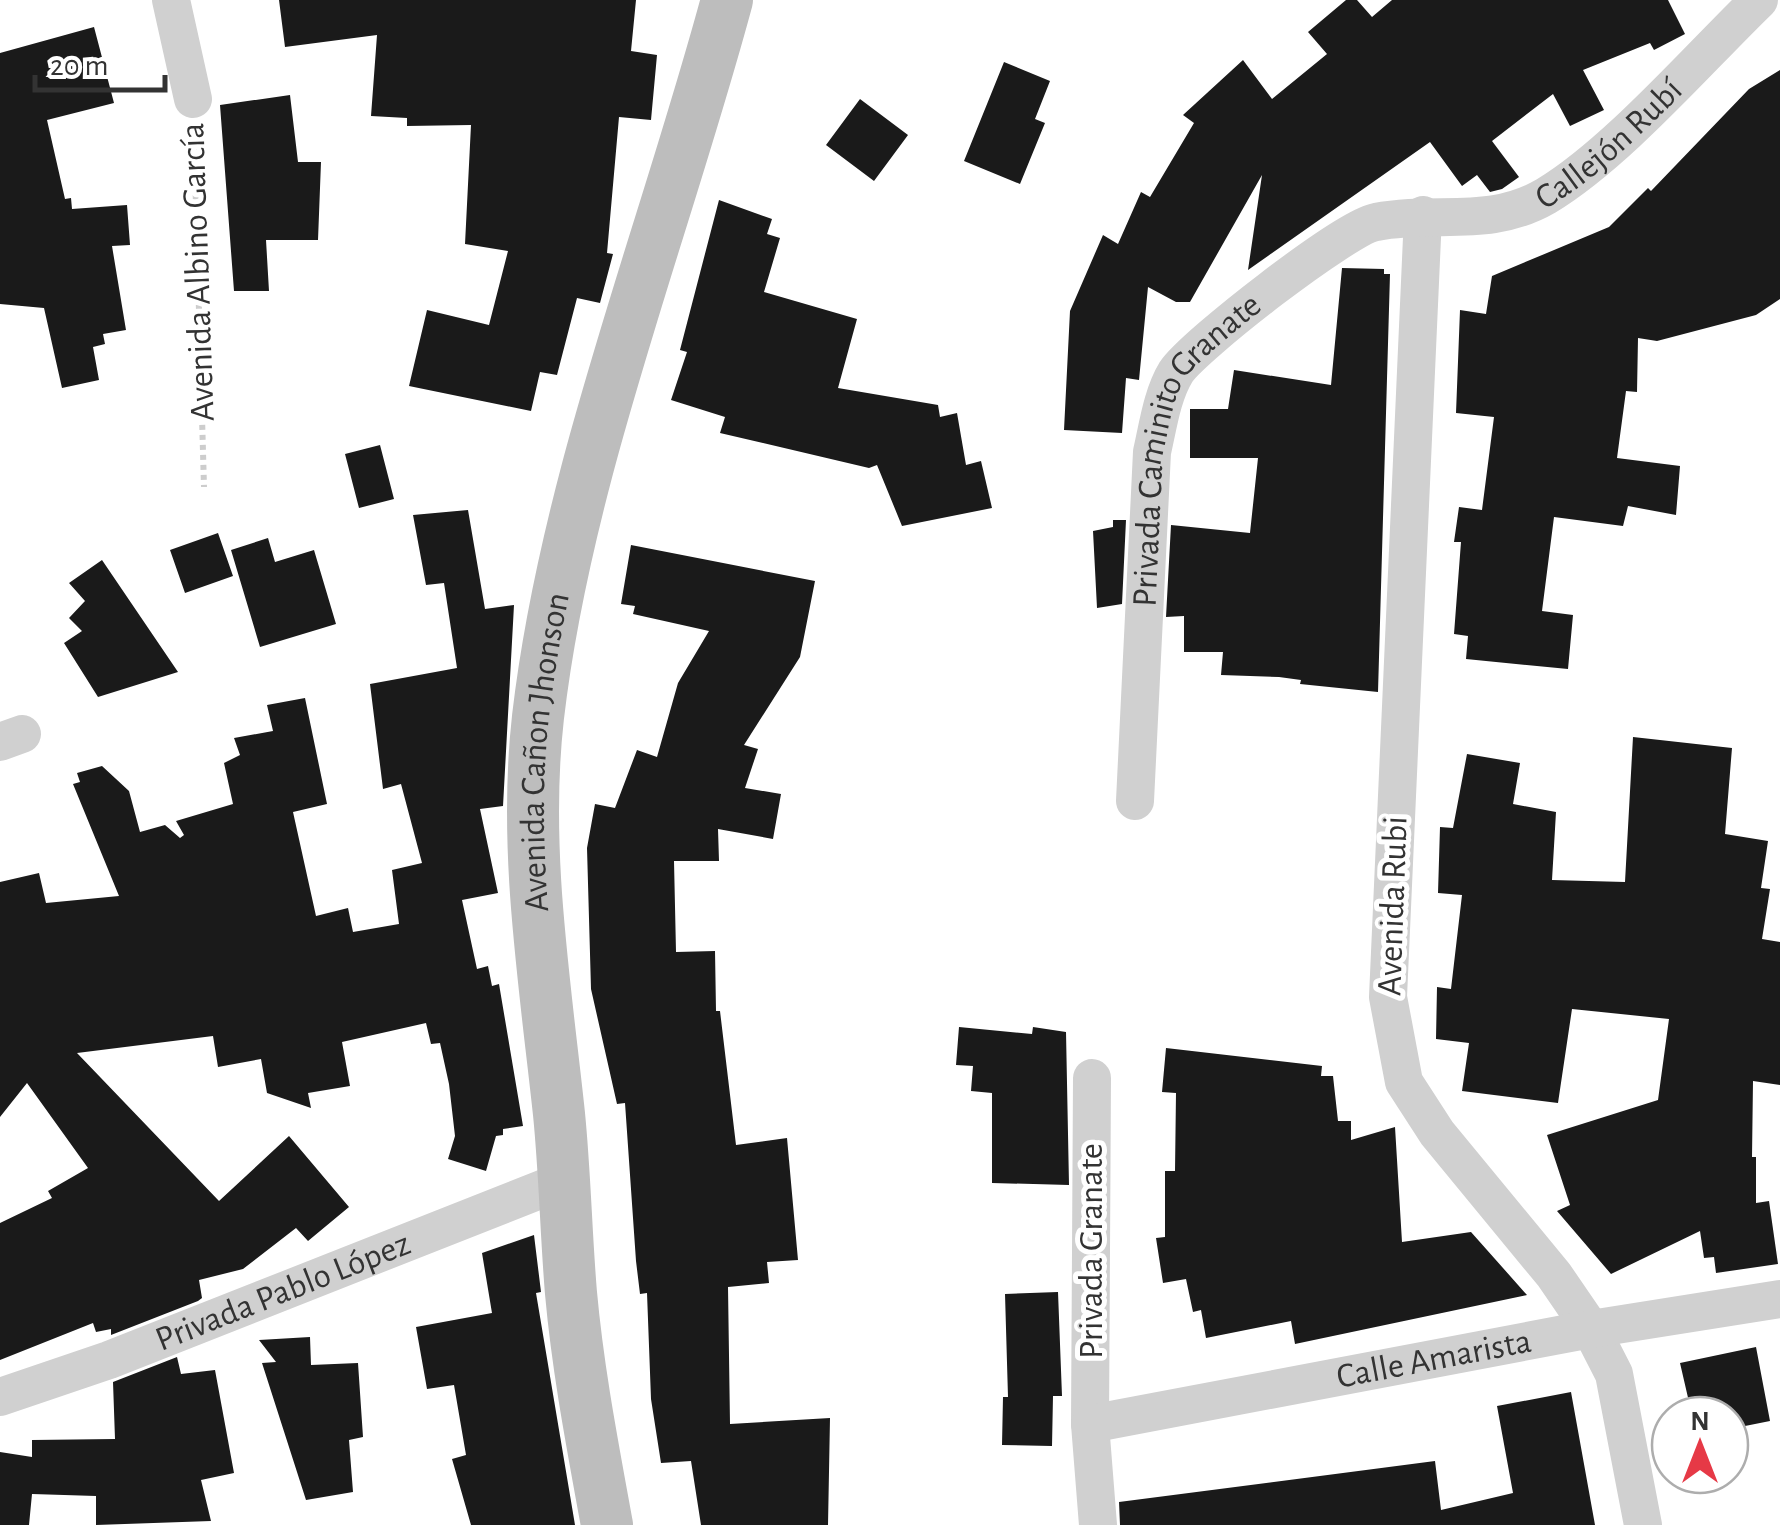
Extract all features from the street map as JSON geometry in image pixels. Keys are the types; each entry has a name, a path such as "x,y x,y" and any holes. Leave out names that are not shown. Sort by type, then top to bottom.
{"main road":[{"name":"Avenida Cañon Jhonson","path":"606,1525 572,1295 566,1180 533,841 538,718 556,611 594,455 726,0"}],"street":[{"name":"Avenida Albino García","path":"172,0 194,99"},
{"name":"Callejón Rubí","path":"1423,215 1496,218 1547,195 1591,163 1758,0"},
{"name":"Privada Caminito Granate","path":"1134,801 1152,452 1161,410 1175,374 1199,344 1356,230 1370,222 1423,215"},
{"name":"Avenida Rubi","path":"1423,215 1388,996 1394,1043 1404,1082 1437,1133 1554,1275 1591,1329 1618,1389 1643,1525"},
{"name":"Privada Granate","path":"1092,1078 1090,1424 1098,1525"},
{"name":"Privada Pablo López","path":"0,1397 109,1360 566,1180"},
{"name":"Calle Amarista","path":"1090,1424 1591,1329 1780,1299"}],"path":[{"name":"Avenida Albino García","path":"194,99 204,487"}],"building":[{"path":"279,0 636,0 631,51 657,55 651,120 619,117 607,253 613,254 600,303 577,298 557,375 540,372 531,411 409,386 427,310 489,325 508,251 465,244 471,125 407,126 407,118 371,116 377,35 285,47"},
{"path":"1346,0 1357,0 1372,17 1392,0 1668,0 1685,34 1654,50 1650,43 1583,70 1604,110 1570,126 1553,94 1492,141 1519,177 1502,189 1490,192 1477,175 1462,186 1430,142 1248,270 1262,175 1190,302 1176,302 1148,287 1139,380 1126,378 1122,433 1064,430 1070,311 1103,235 1118,244 1141,192 1150,197 1194,123 1183,115 1243,60 1272,99 1327,54 1308,32"},
{"path":"94,27 114,103 47,120 65,199 71,198 72,209 127,205 130,245 112,246 126,330 103,334 105,344 93,347 99,380 62,388 44,308 0,304 0,53"},
{"path":"1004,62 1050,81 1035,119 1045,123 1020,184 964,161"},
{"path":"1780,70 1780,299 1756,315 1657,341 1638,338 1637,392 1626,391 1617,458 1680,466 1676,515 1628,506 1623,526 1554,517 1542,611 1573,615 1568,669 1466,659 1468,636 1454,634 1461,542 1454,542 1459,507 1482,510 1494,417 1456,413 1460,310 1486,314 1492,276 1609,227 1648,188 1651,191 1749,89"},
{"path":"290,95 298,162 321,162 318,240 266,240 269,291 234,291 220,105"},
{"path":"860,99 908,135 874,181 826,145"},
{"path":"719,200 772,219 767,234 780,238 764,292 857,319 838,388 938,405 940,417 957,413 966,465 981,461 992,508 902,526 877,465 869,468 720,433 725,417 671,400 687,352 680,350"},
{"path":"1342,268 1384,269 1384,274 1390,274 1378,692 1300,684 1301,680 1279,677 1221,675 1223,652 1184,652 1184,616 1166,617 1171,525 1250,533 1258,458 1190,458 1190,409 1228,409 1234,370 1331,385"},
{"path":"380,445 394,499 359,508 345,454"},
{"path":"468,510 485,609 514,605 503,806 480,809 498,893 462,900 477,969 488,966 492,986 499,984 523,1126 503,1129 503,1135 496,1136 486,1171 448,1159 455,1136 449,1084 440,1043 431,1044 426,1023 342,1042 350,1086 308,1093 311,1108 267,1093 261,1059 218,1067 213,1036 77,1053 219,1201 289,1136 349,1207 308,1241 296,1228 243,1269 199,1280 202,1298 198,1301 111,1335 111,1329 96,1332 93,1323 0,1360 0,1223 52,1198 48,1191 88,1168 27,1083 0,1117 0,882 39,873 46,903 119,896 73,784 80,782 77,773 102,766 129,791 140,832 165,825 180,838 184,835 176,821 233,804 224,763 240,755 234,738 273,731 267,705 305,698 327,804 293,812 316,916 348,908 353,932 399,924 392,870 422,863 401,784 383,789 370,684 457,668 444,583 426,585 413,515"},
{"path":"1113,520 1126,520 1122,604 1097,608 1093,531 1113,527"},
{"path":"218,533 233,576 185,593 170,550"},
{"path":"268,538 275,562 314,550 336,624 260,647 231,550"},
{"path":"631,545 815,581 800,657 744,745 758,749 745,788 781,794 773,839 718,829 719,861 674,861 676,952 715,951 716,1011 720,1011 736,1145 787,1138 798,1260 767,1262 769,1283 728,1287 730,1424 830,1418 828,1525 701,1525 691,1461 661,1463 651,1399 647,1293 640,1294 636,1261 625,1103 617,1104 591,989 587,848 595,804 615,808 637,750 657,757 678,683 709,631 633,614 635,606 621,604"},
{"path":"102,560 178,672 98,697 64,643 82,631 69,618 85,601 69,583"},
{"path":"1633,737 1732,748 1725,834 1768,841 1761,888 1770,889 1762,939 1780,942 1780,1085 1753,1081 1752,1157 1756,1157 1756,1203 1769,1201 1778,1264 1716,1273 1714,1257 1704,1258 1700,1231 1611,1274 1557,1211 1570,1205 1547,1135 1658,1100 1669,1019 1572,1009 1558,1103 1462,1091 1469,1043 1436,1039 1437,987 1451,989 1462,895 1438,893 1440,827 1453,828 1467,754 1520,763 1513,804 1556,812 1552,880 1625,882"},
{"path":"959,1027 1032,1034 1033,1027 1066,1032 1069,1185 992,1183 992,1093 971,1091 973,1066 956,1065"},
{"path":"1166,1048 1322,1066 1321,1076 1333,1076 1338,1121 1351,1121 1351,1140 1395,1127 1402,1242 1471,1232 1527,1295 1295,1344 1291,1321 1206,1338 1201,1310 1193,1312 1186,1279 1163,1283 1156,1238 1165,1237 1165,1171 1175,1171 1176,1093 1162,1092"},
{"path":"534,1235 541,1292 536,1293 575,1525 471,1525 452,1459 466,1455 454,1385 427,1389 416,1327 492,1313 482,1253"},
{"path":"1058,1292 1062,1396 1053,1396 1052,1446 1002,1445 1003,1397 1008,1397 1005,1294"},
{"path":"310,1337 311,1365 358,1363 363,1437 349,1440 353,1492 306,1500 262,1363 276,1362 259,1340"},
{"path":"1756,1347 1770,1421 1750,1425 1750,1395 1687,1395 1680,1363"},
{"path":"177,1357 181,1374 215,1370 234,1473 201,1480 211,1521 96,1525 96,1496 32,1494 29,1525 0,1525 0,1452 32,1457 32,1440 115,1439 113,1382"},
{"path":"1571,1392 1595,1525 1120,1525 1119,1502 1435,1461 1441,1510 1513,1493 1497,1406"}]}
